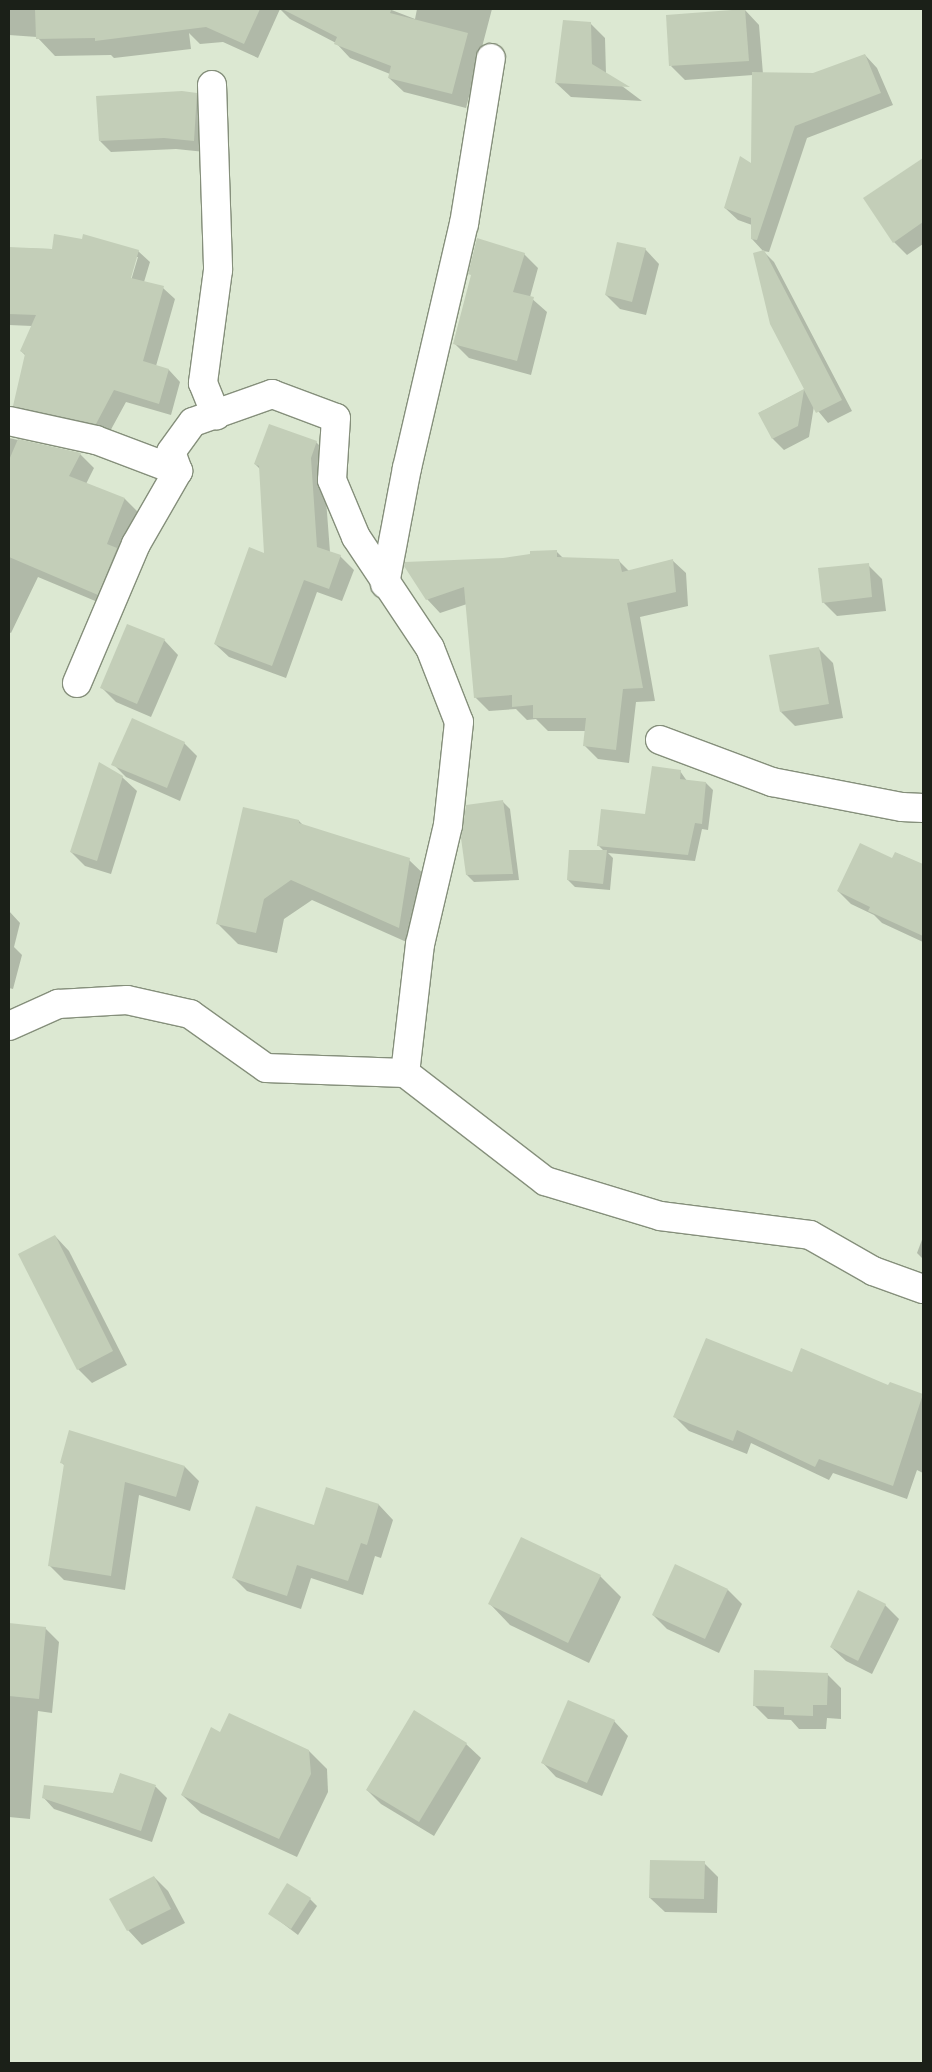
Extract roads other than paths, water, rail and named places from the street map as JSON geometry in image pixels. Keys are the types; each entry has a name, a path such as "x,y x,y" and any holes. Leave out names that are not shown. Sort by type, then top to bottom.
{"street":[{"path":"384,584 407,468 464,224 491,58"},
{"path":"212,84 218,270 203,383 216,416"},
{"path":"178,471 171,452 193,422 216,416 272,394 336,418 332,480 356,538 384,584 430,648 459,722 448,825 420,944 405,1073"},
{"path":"9,421 96,440 178,471"},
{"path":"77,683 136,544 178,471"},
{"path":"660,740 772,782 902,807 923,808"},
{"path":"9,1026 58,1004 127,1000 190,1014 266,1068 405,1073 545,1181 660,1216 810,1235 873,1270 923,1289"}]}
